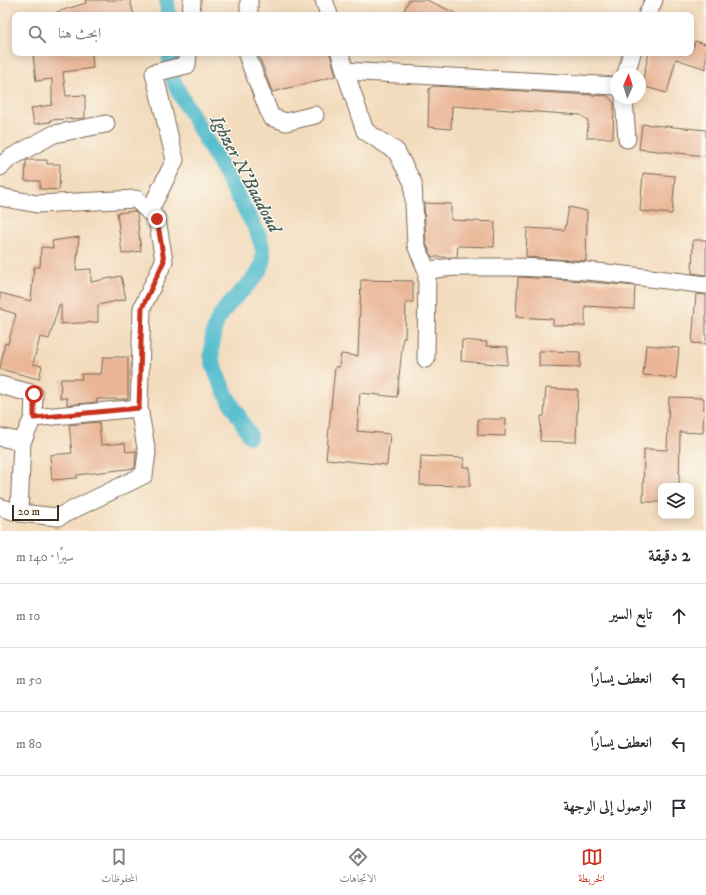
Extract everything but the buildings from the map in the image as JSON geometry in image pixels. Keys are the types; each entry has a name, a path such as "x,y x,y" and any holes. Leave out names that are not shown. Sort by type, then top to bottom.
{"street":[{"path":"191,12 192,0"},
{"path":"249,0 249,12"},
{"path":"324,0 328,12"},
{"path":"648,12 654,0"},
{"path":"248,56 271,117 286,122 315,115"},
{"path":"341,56 365,131 396,151 413,183 416,245 427,271 426,359"},
{"path":"628,68 631,56"},
{"path":"149,212 174,160 154,73 188,59"},
{"path":"346,71 610,86"},
{"path":"624,104 627,139"},
{"path":"0,167 10,158 54,134 106,124"},
{"path":"0,197 37,204 136,199 157,219 164,261 142,308 139,408 147,453 144,475 58,517 19,513 0,507"},
{"path":"427,271 442,267 532,268 596,271 706,285"},
{"path":"0,384 34,394 34,418 22,442 19,513"},
{"path":"34,418 139,408"},
{"path":"0,437 22,442"}],"waterway":[{"name":"Ighzer N'Baadoud","path":"167,0 168,12"},
{"name":"Ighzer N'Baadoud","path":"169,56 173,79 179,92 253,224 259,236 262,247 262,265 248,285 229,304 220,316 214,329 212,345 212,360 219,380 250,436"}],"route":[{"path":"34,394 34,418 139,408 142,308 164,261 157,219"}]}
